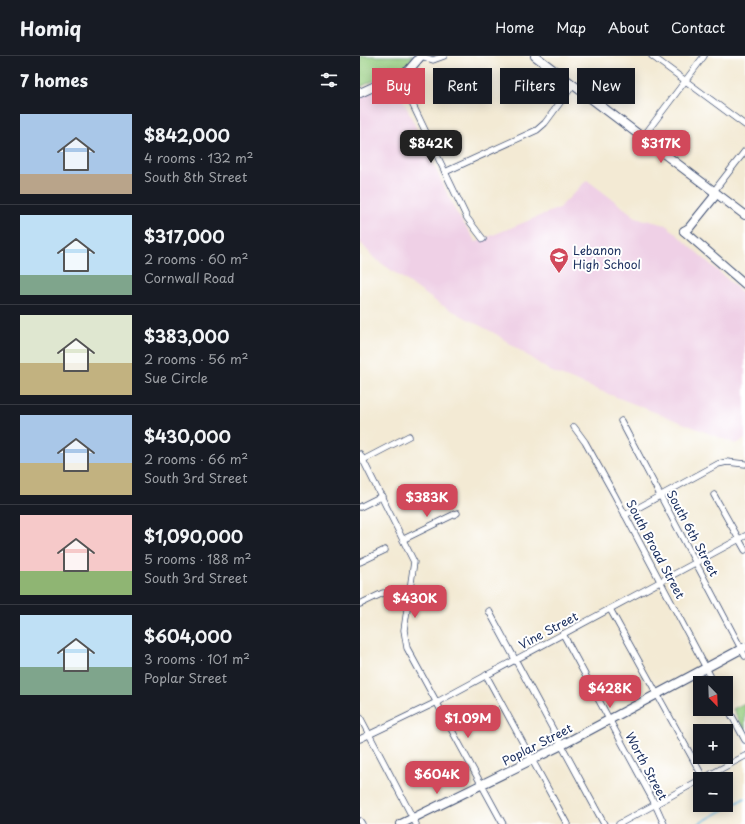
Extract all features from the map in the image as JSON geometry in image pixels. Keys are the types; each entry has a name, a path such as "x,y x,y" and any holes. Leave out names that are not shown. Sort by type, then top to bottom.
{"street":[{"path":"412,68 421,56 433,60 444,56"},
{"path":"536,56 745,215"},
{"path":"652,56 745,126"},
{"path":"643,137 704,56"},
{"path":"445,172 537,130 545,123 573,85"},
{"path":"360,93 372,88"},
{"path":"413,104 467,218 483,239"},
{"path":"684,231 688,221 714,191 745,151"},
{"path":"684,231 714,197 714,191"},
{"path":"695,220 695,232 706,250"},
{"path":"684,231 745,284"},
{"name":"South 6th Street","path":"621,421 744,650"},
{"name":"South Broad Street","path":"574,427 585,442 625,515 710,676"},
{"path":"363,460 410,436"},
{"path":"360,454 404,539 414,562 404,630 404,641 503,824"},
{"path":"625,515 661,497 718,464 727,462 745,464"},
{"path":"714,495 745,550"},
{"path":"360,508 382,496"},
{"path":"404,539 457,513"},
{"name":"Vine Street","path":"360,739 437,702 745,536"},
{"path":"360,562 385,550"},
{"path":"360,604 383,593 410,596"},
{"path":"610,609 658,694 698,772"},
{"path":"489,611 604,824"},
{"name":"Worth Street","path":"563,634 655,804 664,824"},
{"name":"Poplar Street","path":"401,824 415,821 610,720 706,668 744,650"},
{"path":"486,675 567,824"},
{"path":"360,716 415,821"},
{"path":"732,716 745,740"},
{"path":"715,772 745,756"},
{"path":"619,824 693,784"}],"shaded area":[{"name":"Lebanon High School","path":"372,91 372,104 405,104 456,212 476,242 559,208 587,180 637,218 666,225 745,295 745,439 736,444 550,371 496,334 438,303 374,258 360,242 360,97"}],"green space":[{"path":"360,56 413,56 407,66 403,68 372,68 372,82 360,87"},
{"path":"745,703 745,731 733,709"}],"waterway":[{"path":"698,824 745,798"}],"place":[{"name":"Lebanon High School","path":"559,274"}]}
